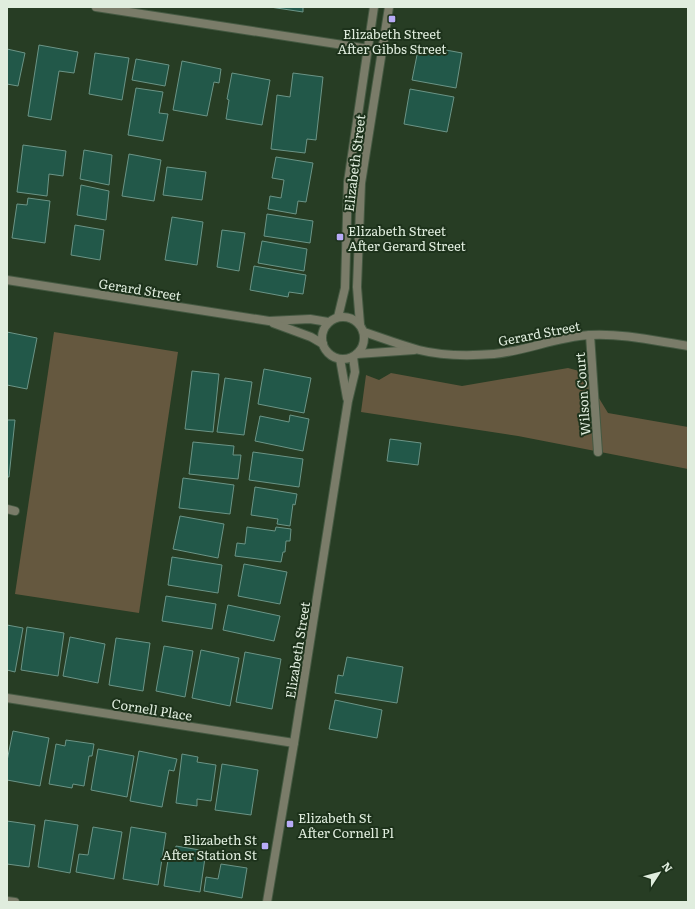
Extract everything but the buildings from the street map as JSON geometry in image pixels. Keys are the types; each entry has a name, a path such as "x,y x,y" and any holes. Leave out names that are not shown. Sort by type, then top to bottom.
{"street":[{"path":"96,7 382,51"},
{"name":"Elizabeth Street","path":"338,317 345,288 348,182 374,7"},
{"name":"Elizabeth Street","path":"360,324 357,287 361,183 389,7"},
{"name":"Gerard Street","path":"7,280 269,321 310,319 328,322"},
{"path":"338,317 350,317 360,324 364,332 364,344 355,356 340,359 329,354 323,344 322,332 328,322 338,317"},
{"name":"Gerard Street","path":"269,321 311,337 323,344"},
{"name":"Gerard Street","path":"364,332 418,350 446,354 494,354 523,349 555,340 590,335 623,336 688,346"},
{"name":"Wilson Court","path":"590,335 598,452"},
{"name":"Gerard Street","path":"355,356 418,350"},
{"name":"Elizabeth Street","path":"267,902 294,743 348,401 355,372 355,356"},
{"name":"Elizabeth Street","path":"340,359 348,401"},
{"name":"Cornell Place","path":"7,698 294,743"},
{"path":"7,901 15,902"}],"shaded area":[{"path":"54,332 178,352 139,613 15,594"},
{"path":"568,368 583,372 608,413 688,427 688,469 518,436 361,412 366,375 379,380 391,373 462,386"}],"place":[{"name":"Elizabeth Street After Gibbs Street","path":"392,19"},
{"name":"Elizabeth Street After Gerard Street","path":"340,237"},
{"name":"Elizabeth St After Cornell Pl","path":"290,824"},
{"name":"Elizabeth St After Station St","path":"265,846"}]}
